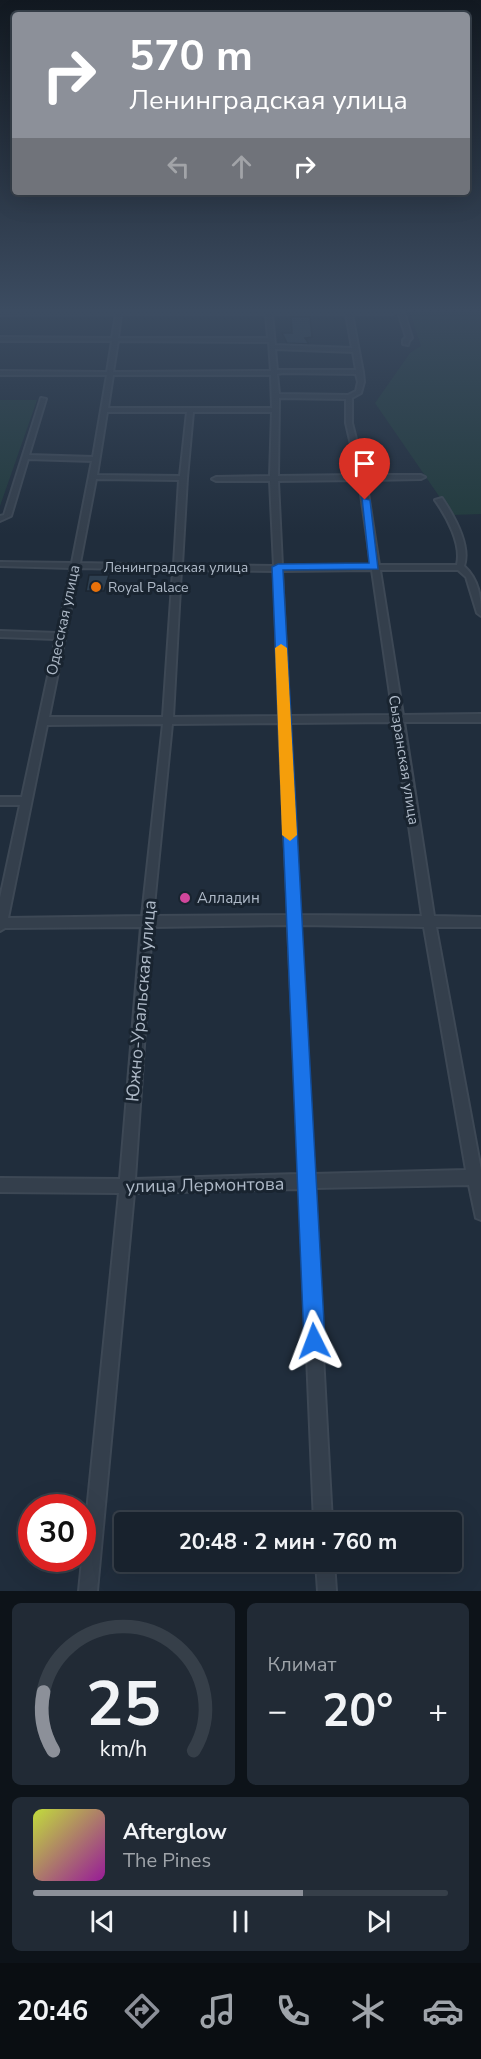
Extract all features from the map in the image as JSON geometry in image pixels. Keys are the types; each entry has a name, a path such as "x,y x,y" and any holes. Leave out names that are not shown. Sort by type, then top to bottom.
{"street":[{"name":"Одесская улица","path":"0,924 75,567 110,386"},
{"path":"275,386 274,479 284,720 322,1512"},
{"name":"Сызранская улица","path":"359,386 359,392 349,397 349,423 362,478 429,921 478,1177 481,1213"},
{"path":"276,396 349,397"},
{"path":"0,519 7,516 44,399"},
{"path":"106,410 276,410"},
{"name":"Южно-Уральская улица","path":"88,1591 127,1186 147,921 168,720 183,478 190,410"},
{"path":"25,457 97,459"},
{"path":"93,477 183,478"},
{"path":"216,479 421,477"},
{"path":"440,500 450,516 463,559 460,567 470,576 481,613"},
{"name":"Ленинградская улица","path":"0,564 75,567 460,567"},
{"path":"0,634 60,636"},
{"path":"42,721 481,718"},
{"path":"0,801 25,801"},
{"path":"0,924 293,920 481,922"},
{"name":"улица Лермонтова","path":"0,1185 127,1186 478,1177"},
{"path":"326,1572 327,1591"}],"green space":[{"path":"387,386 481,386 481,514 452,515 375,403"},
{"path":"0,400 37,400 0,506"}],"building":[{"name":"Royal Palace","path":"89,575 109,575 104,591 86,591"}],"slow traffic":[{"path":"281,648 290,835"}],"place":[{"name":"Royal Palace","path":"96,587"},
{"name":"Алладин","path":"185,898"}],"route":[{"path":"314,1341 278,567 374,566 365,500"}]}
